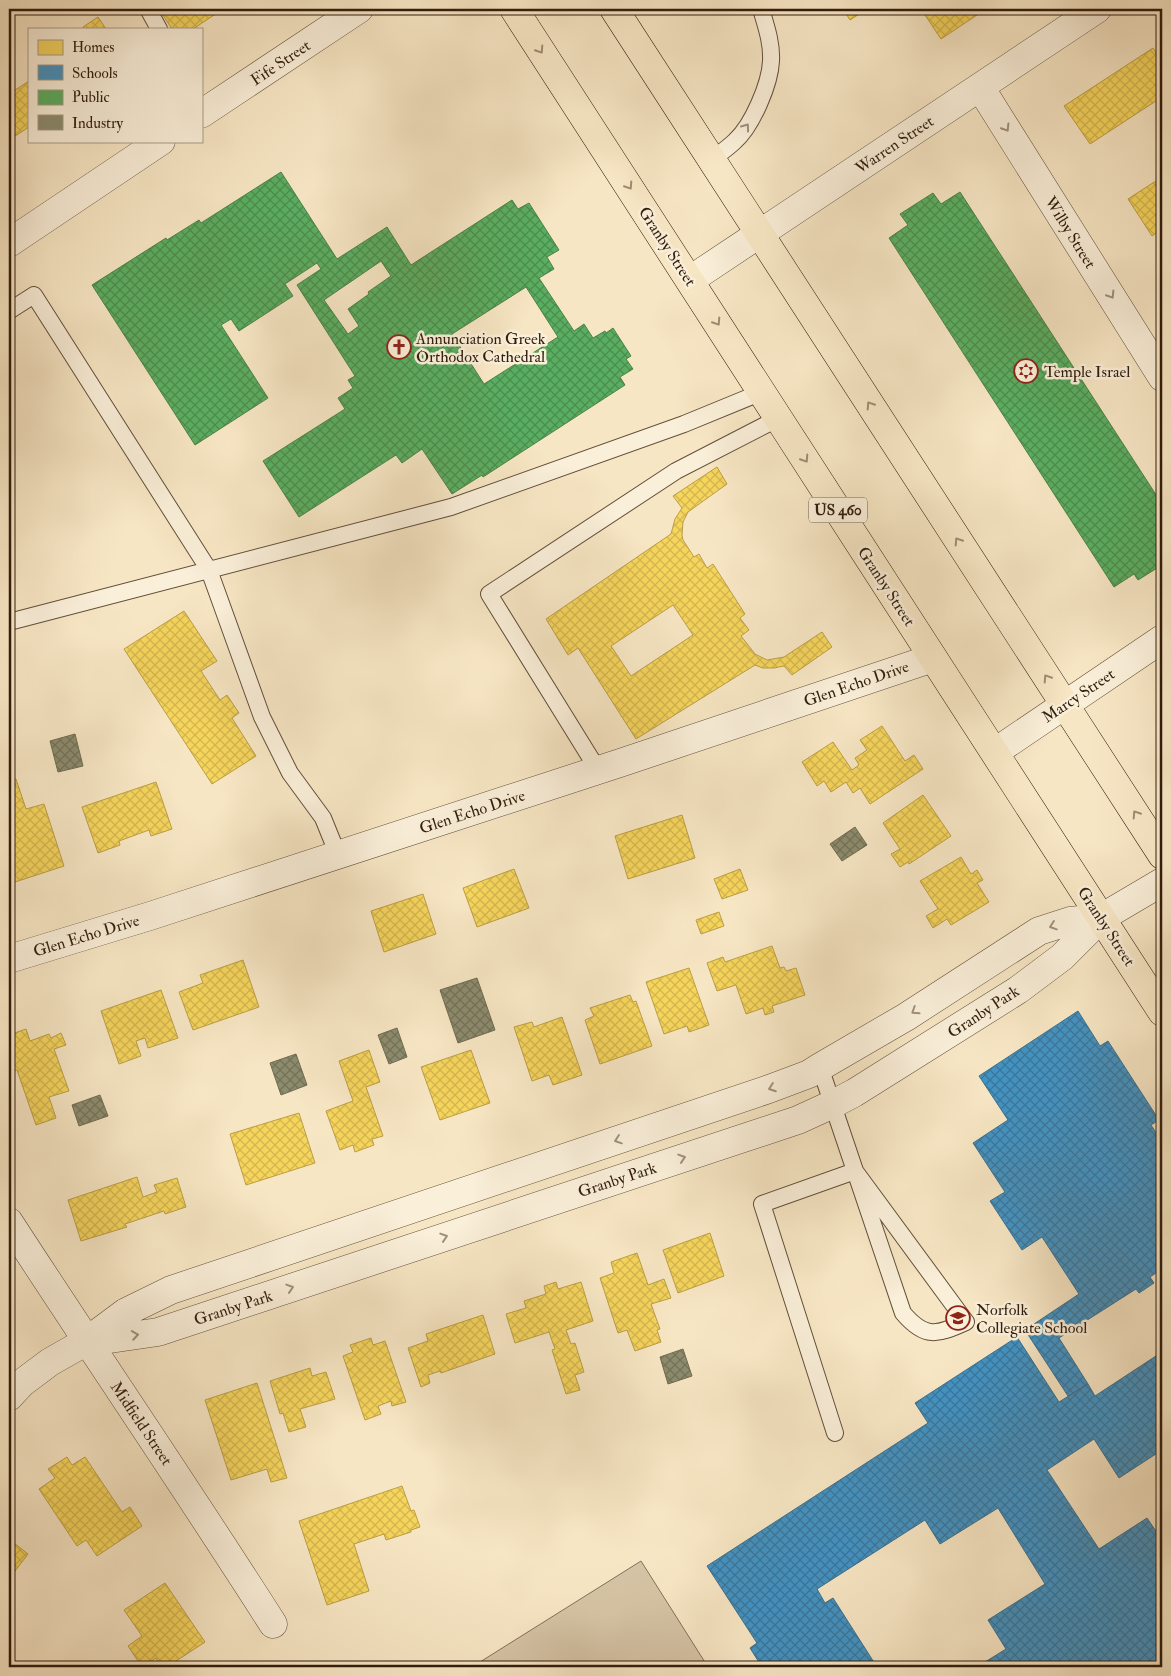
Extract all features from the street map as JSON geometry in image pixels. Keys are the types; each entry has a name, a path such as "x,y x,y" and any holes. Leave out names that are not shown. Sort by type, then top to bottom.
{"main road":[{"name":"Granby Street","path":"514,9 1162,1012"},
{"path":"614,9 1162,855"}],"street":[{"name":"Fife Street","path":"204,105 359,9"},
{"name":"Warren Street","path":"690,280 1097,9"},
{"name":"Wilby Street","path":"980,87 1162,377"},
{"path":"9,243 160,142"},
{"name":"Marcy Street","path":"995,752 1162,639"},
{"name":"Glen Echo Drive","path":"9,959 598,770 934,658"},
{"name":"Granby Park","path":"87,1341 110,1340 158,1332 798,1120 854,1093 1018,990 1062,956 1101,918 1162,882"},
{"name":"Granby Park","path":"9,1396 50,1362 87,1341 126,1312 171,1290 809,1074 906,1017 1039,931 1070,921 1101,918"},
{"name":"Midfield Street","path":"9,1222 200,1510 273,1624"}],"lane":[{"path":"148,9 159,28"},
{"path":"711,160 736,140 750,122 762,96 771,63 770,44 761,9"},
{"path":"9,311 34,295 209,570 262,717 290,773 323,818 338,854"},
{"path":"9,622 451,507 684,424 762,392"},
{"path":"598,770 490,594 676,471 779,418"},
{"path":"820,1067 833,1104 855,1171 903,1313 914,1326 929,1332 945,1332 966,1322 855,1171"},
{"path":"835,1433 762,1204 855,1171"}],"shaded area":[{"path":"641,1561 708,1667 472,1667"}],"building: Homes":[{"path":"159,9 223,9 194,28 171,28"},
{"path":"843,9 867,9 850,20"},
{"path":"921,9 986,9 941,39"},
{"path":"98,17 105,28 84,28"},
{"path":"1153,48 1162,62 1162,97 1090,144 1064,106"},
{"path":"28,82 28,128 9,140 9,94"},
{"path":"1162,177 1162,229 1152,236 1128,199"},
{"path":"717,467 727,484 688,512 683,522 682,535 683,540 694,557 699,554 707,568 713,564 745,614 740,618 749,630 741,636 755,654 767,660 784,657 822,632 832,647 792,675 784,666 763,668 755,665 636,739 578,648 568,655 546,619 671,534 675,519 682,508 673,496","holes":["673,605 693,635 631,676 611,646"]},
{"path":"184,611 217,661 201,671 220,700 227,695 239,713 232,718 256,756 212,784 124,649"},
{"path":"9,706 13,732 9,733"},
{"path":"882,726 905,761 914,755 923,769 870,804 860,788 853,793 846,782 831,792 824,781 817,786 802,762 833,742 852,770 859,765 855,758 867,750 860,740"},
{"path":"16,779 26,809 44,804 64,866 9,884 9,781"},
{"path":"156,782 172,829 151,836 149,830 119,841 120,845 98,853 82,807"},
{"path":"923,795 951,836 909,864 908,862 900,867 891,854 900,849 883,823"},
{"path":"682,815 695,858 628,879 615,836"},
{"path":"961,857 971,874 977,870 983,880 977,883 989,902 951,925 947,919 933,928 926,916 938,909 920,881"},
{"path":"514,869 529,908 477,927 463,888"},
{"path":"740,869 748,890 722,899 714,879"},
{"path":"423,894 436,934 384,952 371,911"},
{"path":"719,912 724,926 701,934 696,920"},
{"path":"772,946 780,968 784,967 786,971 796,968 805,995 772,1006 774,1012 765,1015 763,1008 746,1014 736,985 717,991 707,963 723,957 725,962"},
{"path":"243,960 259,1007 193,1030 179,992 203,983 200,975"},
{"path":"689,968 709,1025 689,1032 687,1026 664,1034 646,982"},
{"path":"161,990 178,1038 148,1048 145,1038 136,1041 141,1056 119,1064 101,1011"},
{"path":"630,995 633,1002 636,1001 652,1046 600,1064 585,1020 594,1016 590,1008"},
{"path":"562,1017 582,1075 553,1085 549,1075 532,1081 514,1027 532,1022 534,1027"},
{"path":"26,1029 30,1041 49,1034 51,1038 61,1033 66,1045 54,1049 69,1091 49,1097 56,1118 36,1125 17,1070 11,1072 9,1066 9,1062 13,1060 9,1050 9,1035"},
{"path":"369,1050 380,1082 366,1087 383,1136 372,1139 374,1145 355,1152 353,1145 340,1150 326,1111 353,1101 339,1061"},
{"path":"471,1050 490,1103 440,1120 421,1067"},
{"path":"299,1113 315,1163 246,1185 230,1134"},
{"path":"137,1177 143,1197 157,1192 154,1185 177,1178 186,1207 165,1214 164,1211 125,1224 127,1227 81,1241 68,1200"},
{"path":"710,1233 724,1276 678,1293 663,1250"},
{"path":"637,1253 648,1285 664,1279 671,1298 651,1304 660,1329 657,1330 661,1342 635,1351 627,1330 618,1333 600,1278 614,1273 611,1262"},
{"path":"556,1282 558,1289 581,1282 593,1321 566,1330 571,1344 575,1343 584,1372 575,1375 580,1390 566,1394 552,1350 555,1349 549,1332 515,1343 506,1314 526,1308 524,1301 546,1294 544,1286"},
{"path":"483,1315 495,1354 441,1373 440,1371 428,1375 430,1383 421,1387 408,1348 428,1341 426,1334"},
{"path":"371,1338 373,1345 385,1341 406,1402 392,1406 391,1401 378,1406 381,1414 365,1420 343,1356 353,1352 350,1345"},
{"path":"310,1368 312,1376 326,1372 335,1399 300,1409 306,1427 289,1432 283,1413 280,1414 270,1381"},
{"path":"257,1383 287,1478 271,1482 267,1469 231,1480 205,1400"},
{"path":"67,1457 72,1465 85,1457 122,1512 130,1507 142,1526 97,1556 86,1540 77,1546 39,1489 55,1478 48,1469"},
{"path":"402,1486 411,1511 414,1510 420,1527 386,1540 384,1534 354,1544 369,1591 327,1605 299,1521"},
{"path":"9,1539 28,1554 9,1579"},
{"path":"165,1583 205,1642 167,1667 162,1667 156,1658 142,1667 128,1646 142,1636 124,1610"}],"building: Schools":[{"path":"1078,1011 1100,1046 1108,1041 1159,1120 1151,1125 1162,1142 1162,1269 1150,1277 1154,1283 1139,1293 1136,1289 1059,1338 1088,1384 1068,1396 1025,1330 1079,1294 1042,1237 1022,1250 990,1201 1005,1192 973,1143 1008,1120 979,1076"},
{"path":"1017,1337 1059,1402 1088,1384 1095,1396 1162,1352 1162,1450 1119,1478 1094,1439 1047,1470 1099,1549 1147,1518 1162,1540 1162,1667 977,1667 1006,1649 988,1620 1045,1584 998,1508 940,1544 925,1520 817,1589 825,1603 833,1598 877,1667 762,1667 750,1648 757,1643 707,1566 928,1423 915,1403"}],"building: Public":[{"name":"Annunciation Greek Orthodox Cathedral","path":"281,172 337,259 387,227 411,265 512,200 518,209 529,203 559,250 547,257 554,269 539,278 574,331 584,324 593,338 613,328 631,356 626,359 633,369 620,377 625,385 483,477 482,475 452,494 422,449 402,463 396,455 299,517 263,461 345,409 338,398 353,388 348,380 355,376 297,285 321,269 317,263 285,284 293,296 239,331 231,319 221,325 268,398 195,445 92,285 166,238 167,240 199,220 201,223","holes":["381,261 391,276 348,309 359,326 348,334 324,300","526,287 558,337 484,384 452,334"]},
{"name":"Temple Israel","path":"960,192 1162,504 1162,565 1138,580 1134,574 1114,587 889,238 908,225 900,214 933,193 941,204"}],"building: Industry":[{"path":"75,734 83,766 58,772 50,741"},
{"path":"855,827 867,845 842,861 830,844"},
{"path":"477,978 495,1030 458,1043 440,990"},
{"path":"397,1028 407,1057 389,1064 378,1035"},
{"path":"296,1054 307,1085 281,1095 270,1063"},
{"path":"100,1095 108,1116 79,1126 72,1105"},
{"path":"683,1349 692,1376 668,1384 660,1357"}],"place":[{"name":"Annunciation Greek Orthodox Cathedral","path":"399,347"},
{"name":"Temple Israel","path":"1026,371"},
{"name":"Norfolk Collegiate School","path":"958,1318"}]}
